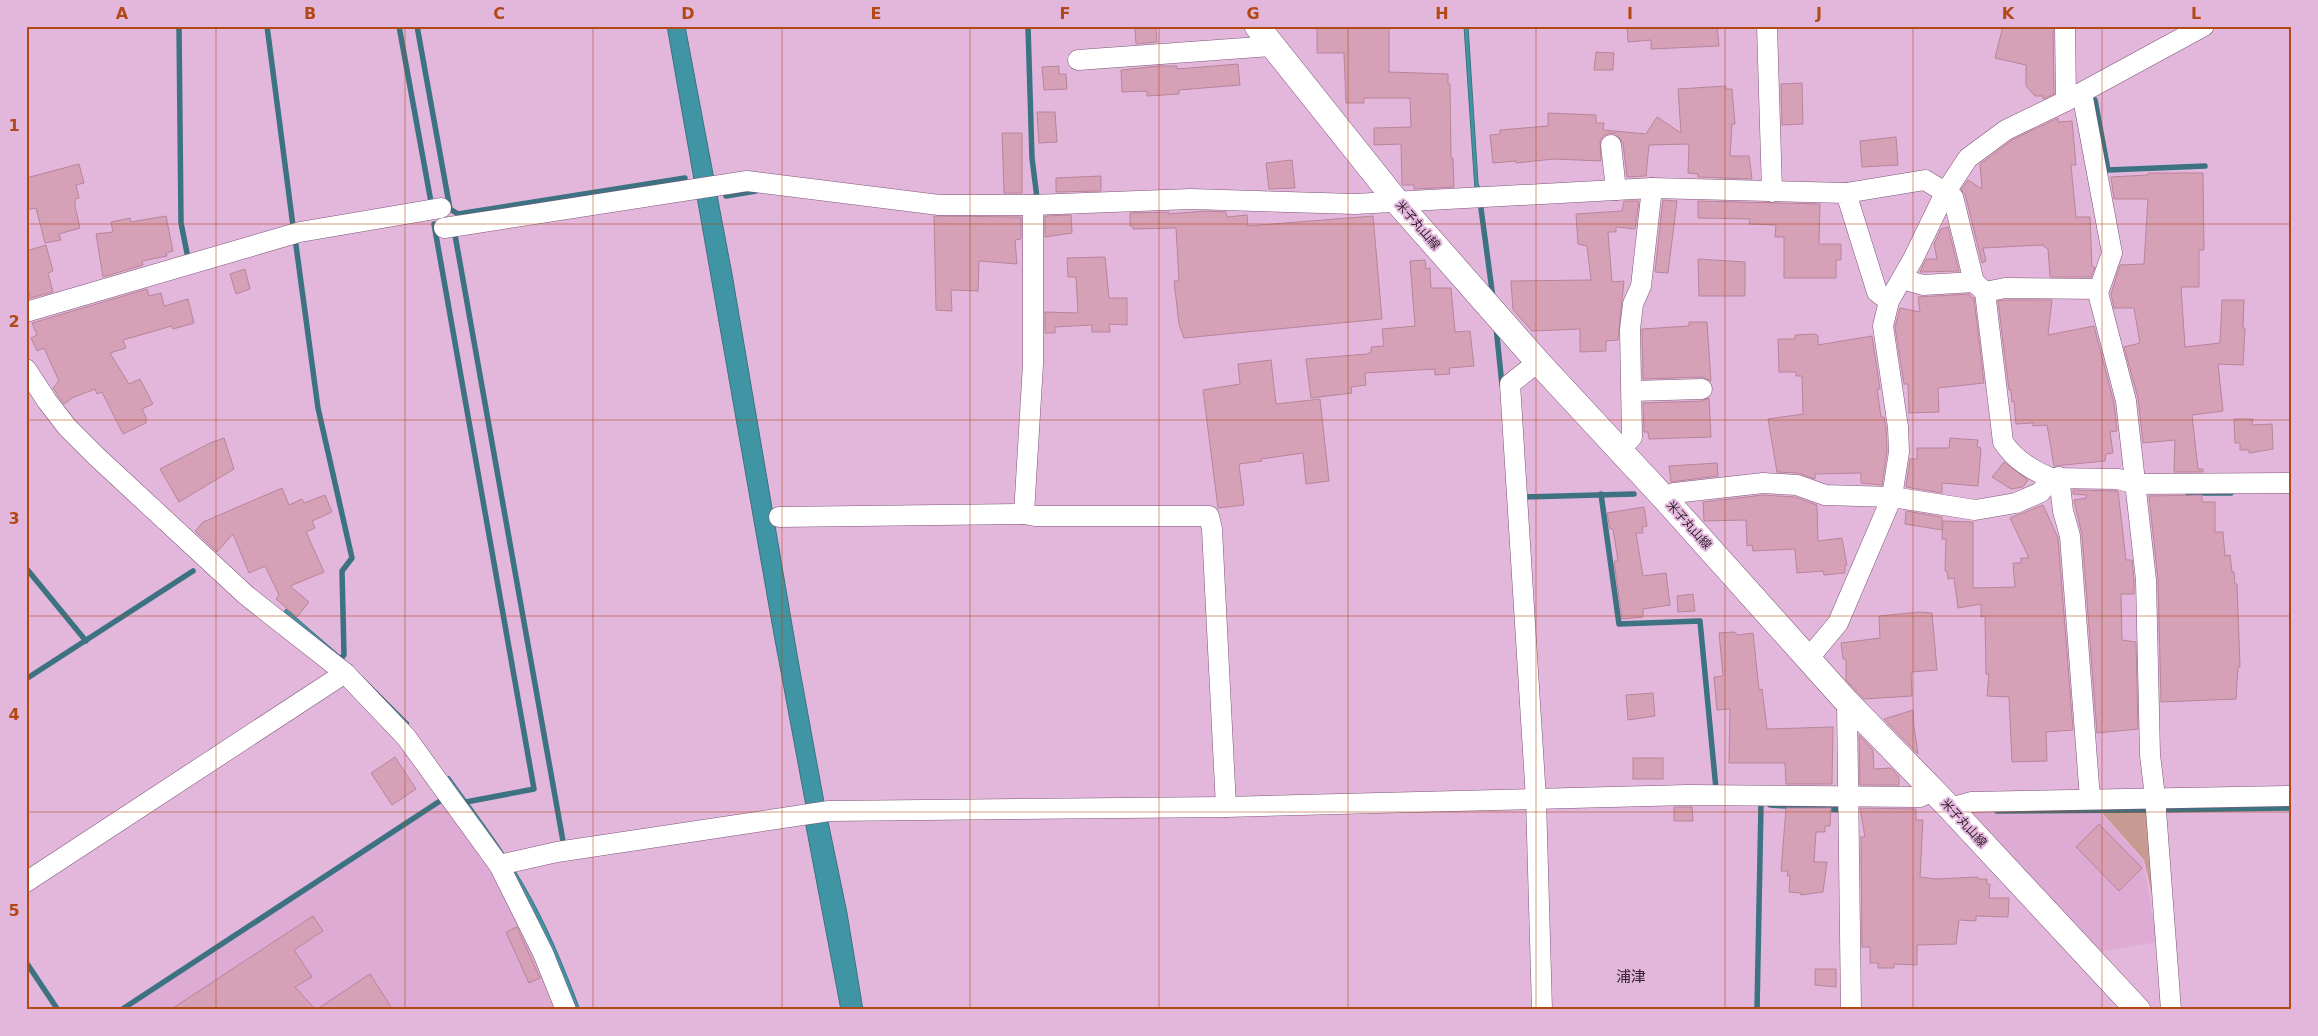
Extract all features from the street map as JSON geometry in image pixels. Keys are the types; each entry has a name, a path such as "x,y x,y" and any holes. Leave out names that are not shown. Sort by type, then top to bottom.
{"main road":[{"name":"米子丸山線","path":"1257,26 1398,203 1538,362 1666,500 1847,702 1942,799 2138,1010"}],"street":[{"path":"1767,26 1772,192"},
{"path":"2065,26 2074,97 2112,253 2098,293 2126,400 2146,580 2150,755 2155,797 2171,1010"},
{"path":"1808,659 1838,623 1892,497 1899,452 1898,427 1883,326 1889,301 1945,193 1968,158 2006,130 2074,97 2204,26"},
{"path":"1078,60 1273,46"},
{"path":"1611,145 1616,190"},
{"path":"444,228 747,181 846,195 938,205 1033,205 1191,199 1355,204 1398,203 1652,188 1846,193 1925,180 1953,197 1980,287 2003,442 2012,455 2033,471 2055,478 2118,479 2136,484 2292,483"},
{"path":"1620,450 1632,437 1630,329 1633,304 1641,286 1652,188"},
{"path":"1846,193 1877,292 1889,301"},
{"path":"1024,514 1033,364 1033,205"},
{"path":"26,312 300,232 441,208"},
{"path":"1902,279 1923,286 2099,289"},
{"path":"1538,362 1510,384 1536,799 1542,1010"},
{"path":"26,368 62,420 97,456 247,596 345,673 406,737 506,863 566,1010"},
{"path":"1632,391 1702,389"},
{"path":"1666,500 1674,493 1763,483 1797,485 1825,495 1892,497 1975,510 2016,503 2041,492 2055,478"},
{"path":"2055,478 2070,536 2090,799"},
{"path":"779,517 1024,514 1035,516 1209,516 1212,529 1226,807"},
{"path":"26,882 345,673"},
{"path":"1847,702 1851,1010"},
{"path":"506,863 829,811 1226,807 1688,795 1920,797 1971,802 2155,797 2292,796"}],"shaded area":[{"path":"446,800 488,858 562,1010 124,1010"},
{"path":"2152,804 2153,898 2144,860 2095,805"},
{"path":"2094,805 2143,861 2157,942 2098,952 1970,816 1972,810"}],"water":[{"path":"667,26 685,26 732,274 798,660 847,913 863,1010 841,1010 806,826 806,806"},
{"path":"1464,26 1468,26 1478,183 1480,189 1475,190"},
{"path":"286,609 345,660 342,663 283,614"},
{"path":"352,666 409,723 406,727 349,670"},
{"path":"449,776 515,870 554,946 580,1010 575,1010 446,779"}],"building":[{"path":"1156,26 1157,42 1136,44 1135,28"},
{"path":"1317,26 1389,26 1389,72 1448,74 1454,187 1414,189 1414,185 1402,185 1401,144 1374,145 1374,128 1411,127 1410,98 1364,98 1364,103 1346,103 1344,53 1317,53"},
{"path":"1627,26 1717,26 1719,46 1651,49 1651,40 1628,42"},
{"path":"2003,26 2053,26 2054,94 2043,99 2043,96 2035,96 2026,86 2026,65 1995,58"},
{"path":"1596,52 1614,53 1613,70 1594,70"},
{"path":"1238,64 1240,85 1179,90 1179,94 1147,96 1147,91 1122,92 1121,70 1158,66 1177,66 1177,69"},
{"path":"1059,66 1059,74 1066,74 1067,89 1044,90 1042,67"},
{"path":"1802,83 1803,124 1782,125 1781,84"},
{"path":"1726,86 1726,89 1732,89 1735,124 1732,124 1730,156 1749,156 1752,179 1698,177 1698,174 1688,173 1689,144 1649,145 1646,176 1627,177 1623,143 1616,134 1610,133 1604,135 1600,141 1601,161 1554,159 1516,163 1516,161 1493,163 1490,135 1500,134 1500,130 1548,126 1548,113 1596,115 1596,123 1604,123 1603,130 1646,134 1657,117 1681,133 1678,89"},
{"path":"1037,112 1055,112 1057,142 1039,143"},
{"path":"2058,118 2058,122 2072,121 2076,165 2071,165 2076,217 2090,217 2092,267 2095,267 2091,277 2050,277 2048,249 2042,245 1983,248 1986,261 1982,263 1965,194 1961,190 1968,180 1982,189 1980,164 2012,140"},
{"path":"1002,133 1022,133 1022,193 1004,193"},
{"path":"1896,137 1898,165 1862,167 1860,141"},
{"path":"1292,160 1295,188 1269,189 1266,163"},
{"path":"79,164 84,183 76,185 79,198 75,199 75,206 80,228 59,234 61,240 45,243 36,208 26,210 26,178"},
{"path":"2148,173 2203,173 2204,250 2199,250 2199,287 2181,287 2185,347 2220,343 2222,300 2244,300 2243,365 2218,364 2223,411 2192,415 2198,469 2203,469 2203,472 2174,472 2175,440 2143,443 2138,398 2124,347 2140,343 2134,308 2114,308 2111,294 2120,265 2144,264 2148,199 2114,199 2111,177 2148,175"},
{"path":"1101,176 1101,191 1056,192 1056,178"},
{"path":"1663,200 1677,201 1668,273 1655,272"},
{"path":"1624,201 1639,201 1635,229 1616,227 1616,232 1608,232 1612,282 1624,281 1618,340 1606,341 1606,351 1580,352 1580,329 1532,331 1513,310 1511,281 1591,280 1587,246 1578,244 1576,214 1622,211"},
{"path":"1698,201 1820,204 1819,244 1841,244 1841,260 1836,260 1836,278 1784,278 1784,237 1775,237 1776,225 1749,224 1750,219 1698,218"},
{"path":"1205,211 1226,212 1227,217 1247,215 1248,226 1373,216 1382,319 1184,338 1179,324 1174,281 1179,281 1176,228 1133,229 1133,226 1130,226 1130,213 1169,212 1169,214"},
{"path":"1071,215 1072,233 1045,237 1045,216"},
{"path":"166,216 173,251 166,253 167,256 142,261 143,265 103,277 96,234 113,232 111,222 130,218 131,222"},
{"path":"934,216 1021,217 1021,239 1015,240 1017,264 979,261 978,291 951,290 952,311 936,310"},
{"path":"1948,227 1959,271 1920,272 1926,259 1937,259 1934,244 1941,229"},
{"path":"46,245 53,271 48,273 53,292 27,299 30,296 26,280 26,251"},
{"path":"1105,257 1109,298 1127,298 1127,325 1109,324 1110,332 1092,332 1092,325 1055,327 1055,333 1045,333 1045,312 1078,313 1076,277 1068,277 1067,258"},
{"path":"1698,259 1745,262 1745,296 1699,296"},
{"path":"1425,260 1426,269 1430,268 1431,288 1451,288 1455,332 1470,331 1474,366 1449,368 1450,374 1435,375 1435,369 1365,373 1366,385 1351,387 1352,393 1311,398 1306,359 1367,354 1371,352 1371,347 1384,346 1382,329 1415,326 1410,261"},
{"path":"245,269 250,289 236,294 230,274"},
{"path":"147,289 149,296 161,293 164,306 188,299 194,323 173,329 172,326 123,340 126,348 110,353 129,384 140,379 153,404 142,409 146,417 146,423 123,434 102,392 97,394 95,389 72,398 64,404 53,388 59,381 44,348 37,351 31,338 37,335 32,323"},
{"path":"1970,294 1970,297 1974,298 1984,383 1938,388 1939,412 1909,413 1908,384 1904,384 1895,327 1900,308 1920,312 1918,297"},
{"path":"2052,300 2048,335 2094,326 2114,403 2117,431 2110,432 2113,453 2106,454 2105,461 2054,466 2047,425 2033,426 2033,423 2016,424 2014,401 2012,402 2011,390 2009,390 1998,301"},
{"path":"1689,322 1707,322 1711,381 1702,377 1643,379 1642,329 1689,326"},
{"path":"1815,334 1818,336 1818,345 1872,336 1880,389 1877,389 1881,417 1884,417 1886,428 1887,451 1882,485 1861,483 1861,473 1815,474 1815,479 1798,473 1777,472 1768,419 1803,414 1802,376 1796,376 1796,372 1779,372 1778,339 1795,339 1795,335"},
{"path":"1271,360 1276,404 1320,399 1329,481 1306,484 1303,453 1239,464 1244,505 1218,508 1203,390 1240,384 1238,364"},
{"path":"1709,398 1711,437 1649,439 1648,432 1644,432 1643,403 1702,401"},
{"path":"2234,419 2253,419 2252,425 2272,424 2273,449 2249,453 2249,450 2240,450 2240,443 2235,443"},
{"path":"224,438 234,469 179,502 160,469 210,443"},
{"path":"1950,438 1978,440 1977,447 1981,448 1978,486 1942,483 1942,493 1906,487 1910,459 1917,459 1917,448 1949,448"},
{"path":"2004,462 2028,480 2023,487 2011,489 1992,477"},
{"path":"1717,463 1718,476 1671,482 1669,466"},
{"path":"282,488 289,505 302,499 304,503 325,495 332,512 312,521 315,528 306,532 324,572 290,586 309,602 297,617 276,599 279,595 265,566 249,573 233,534 217,552 195,531 203,522"},
{"path":"2073,490 2118,491 2126,560 2132,560 2134,581 2134,594 2121,594 2122,640 2136,642 2138,729 2097,733 2082,535 2074,500 2086,498 2086,495 2073,494"},
{"path":"1763,495 1795,497 1817,505 1818,541 1842,538 1847,565 1845,565 1845,573 1824,575 1823,571 1797,573 1795,549 1753,551 1752,545 1747,546 1746,520 1704,521 1703,502"},
{"path":"2202,495 2202,502 2215,502 2215,532 2223,532 2225,556 2230,555 2232,572 2234,572 2235,584 2237,584 2240,667 2238,667 2236,699 2161,702 2158,580 2149,496"},
{"path":"2043,505 2058,538 2073,730 2046,732 2047,761 2012,762 2009,697 1987,696 1989,674 1986,674 1985,616 1981,617 1981,604 1958,608 1954,578 1948,579 1947,571 1945,571 1946,539 1942,539 1943,521 1973,522 1973,588 2015,587 2013,563 2021,563 2021,558 2029,558 2010,518"},
{"path":"1644,507 1647,526 1642,527 1643,533 1636,533 1643,576 1666,573 1670,605 1643,609 1643,617 1622,619 1614,561 1618,561 1613,529 1610,529 1607,513"},
{"path":"1906,511 1942,517 1942,530 1905,524"},
{"path":"1693,594 1695,611 1678,612 1677,596"},
{"path":"1919,612 1932,613 1937,670 1911,672 1912,696 1864,699 1846,680 1846,659 1843,659 1841,643 1880,638 1879,616"},
{"path":"1734,632 1738,635 1753,633 1759,690 1762,689 1767,729 1833,727 1832,784 1786,784 1785,763 1729,763 1730,709 1717,710 1714,677 1723,676 1719,633"},
{"path":"1653,693 1655,716 1628,720 1626,695"},
{"path":"1913,710 1914,727 1918,754 1884,719"},
{"path":"1859,735 1873,750 1874,769 1891,768 1899,777 1899,785 1860,785"},
{"path":"395,757 416,789 392,805 371,773"},
{"path":"1633,758 1663,758 1663,779 1633,779"},
{"path":"1674,807 1692,807 1693,821 1674,821"},
{"path":"1786,808 1831,808 1830,826 1825,826 1825,832 1816,832 1814,862 1827,862 1823,892 1801,895 1801,893 1789,892 1790,876 1787,876 1788,871 1781,871"},
{"path":"1860,808 1916,809 1916,820 1923,820 1920,877 1936,879 1978,877 1978,879 1987,879 1987,884 1990,884 1989,898 2009,898 2008,917 1976,916 1976,921 1959,920 1956,944 1917,945 1917,965 1894,964 1894,968 1878,968 1878,963 1870,963 1870,947 1862,947 1861,837 1865,837"},
{"path":"2099,824 2142,868 2119,891 2076,847"},
{"path":"313,916 323,931 294,950 312,977 295,987 316,1010 170,1010"},
{"path":"517,927 540,978 529,983 506,932"},
{"path":"1815,969 1836,969 1836,987 1815,985"},
{"path":"370,974 393,1010 316,1010"}],"waterway":[{"path":"179,26 181,223 188,258"},
{"path":"267,26 293,226"},
{"path":"399,26 431,202"},
{"path":"417,26 450,209 458,214 685,178"},
{"path":"1028,26 1032,158 1037,198"},
{"path":"2095,100 2108,170 2205,166"},
{"path":"726,196 756,191"},
{"path":"1480,201 1493,298"},
{"path":"434,224 534,789 466,802"},
{"path":"455,235 563,841"},
{"path":"295,238 318,408 352,558 342,571 344,655 340,659"},
{"path":"1496,327 1502,385"},
{"path":"2188,493 2231,493"},
{"path":"1601,494 1619,624 1700,621 1716,789"},
{"path":"1522,497 1634,494"},
{"path":"26,568 86,641"},
{"path":"26,679 193,571"},
{"path":"121,1010 443,799"},
{"path":"1757,1010 1761,805"},
{"path":"1770,805 1840,810"},
{"path":"2161,810 2292,808"},
{"path":"1997,811 2147,810"},
{"path":"26,962 58,1010"}],"district":[{"name":"浦津","path":"1631,977"}]}
